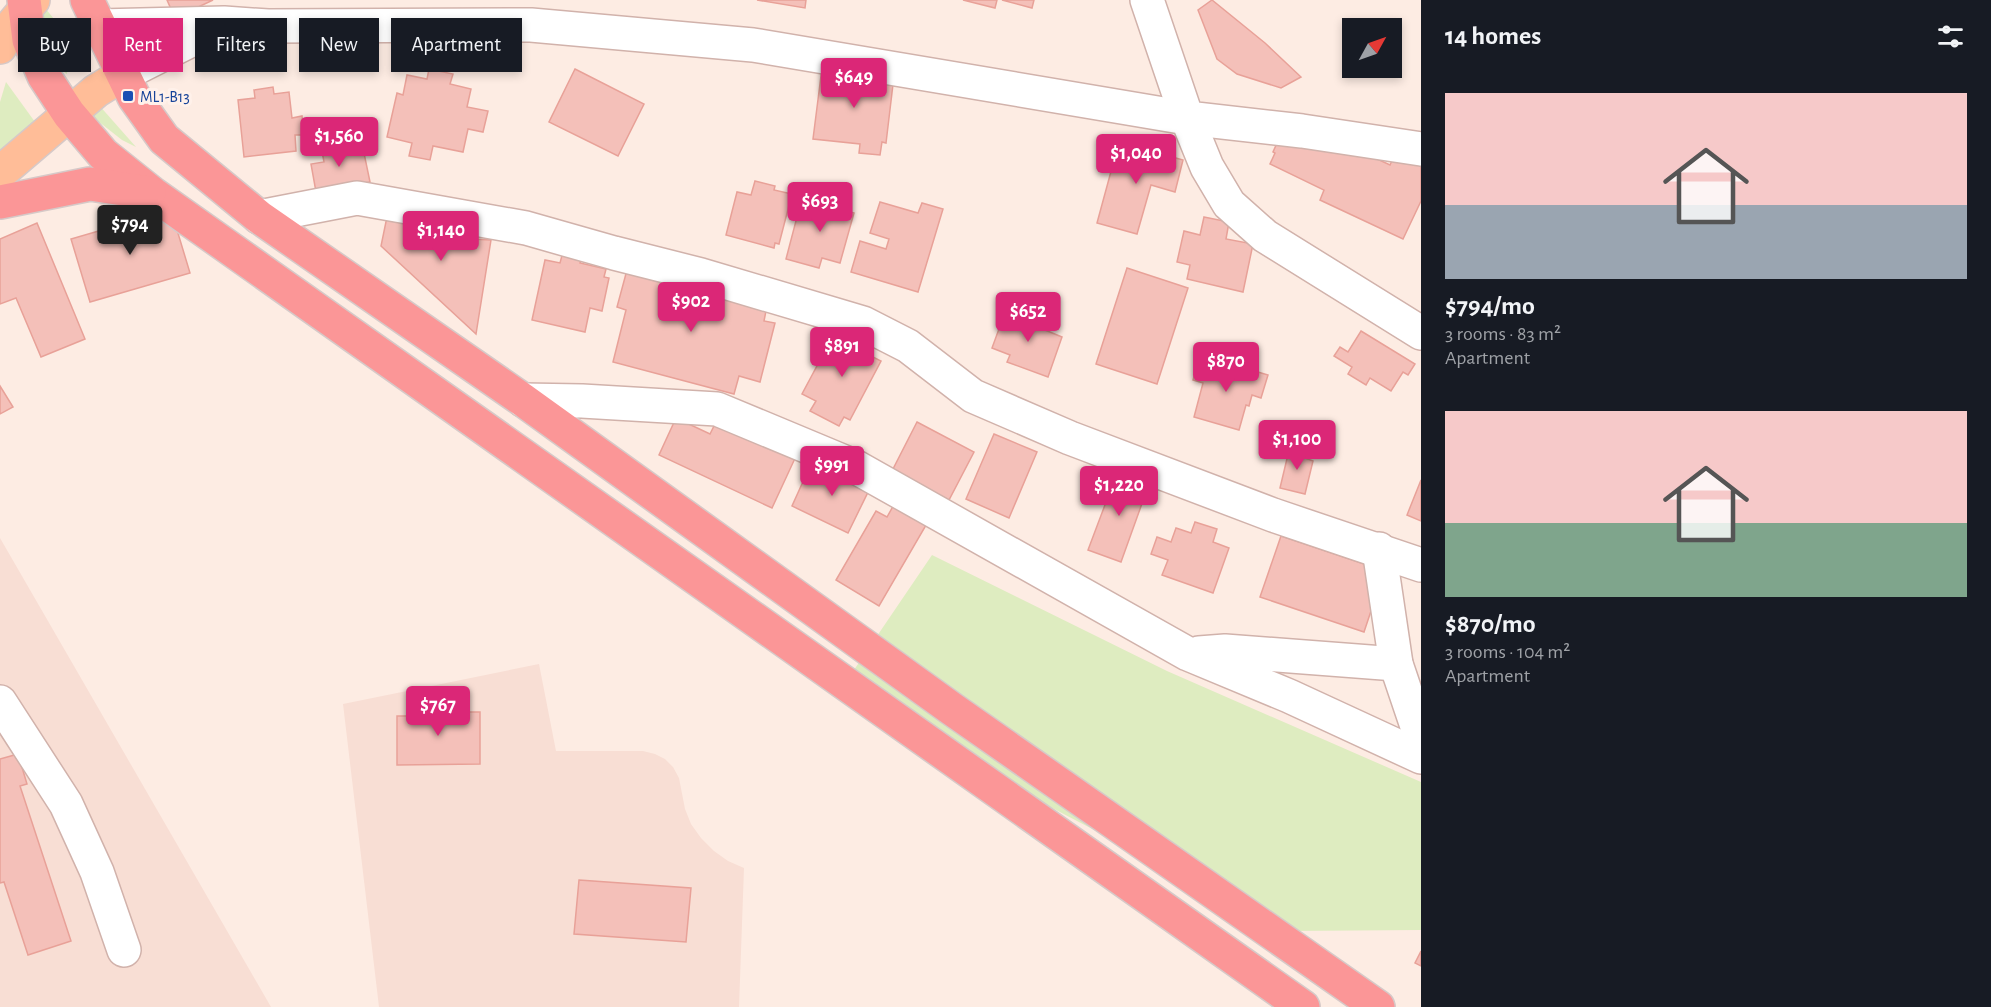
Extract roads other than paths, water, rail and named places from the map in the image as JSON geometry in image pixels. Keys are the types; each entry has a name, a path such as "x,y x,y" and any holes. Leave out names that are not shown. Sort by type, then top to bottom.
{"highway":[{"path":"27,3 29,40 36,62 69,114 103,154 153,194 1303,1007"},
{"path":"93,13 122,75 164,140 259,217 523,400 952,709 1378,1007"},
{"path":"0,202 90,184 153,194"}],"main road":[{"path":"0,47 27,3"},
{"path":"0,173 96,91 122,75"}],"street":[{"path":"1146,0 1187,118 1207,167 1229,204 1265,236 1421,333"},
{"path":"93,13 195,21"},
{"path":"287,25 533,13 753,45 1187,118 1302,131 1421,149"},
{"path":"122,75 195,38"},
{"path":"259,217 357,198 526,228 712,278 863,323 908,345 973,396 1070,438 1273,515 1421,565"},
{"path":"523,400 717,409 854,466 1188,654 1289,696 1421,757"},
{"path":"1379,549 1396,664 1421,738"},
{"path":"1188,654 1225,651 1396,664"},
{"path":"0,702 66,804 97,872 124,950"}],"place":[{"name":"ML1-B13","path":"128,96"}]}
